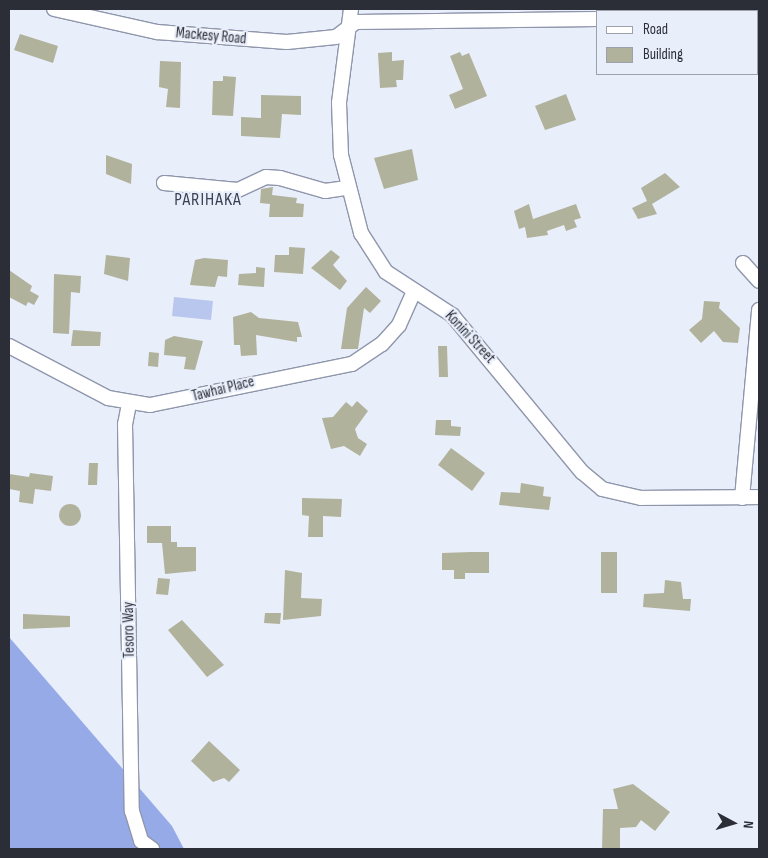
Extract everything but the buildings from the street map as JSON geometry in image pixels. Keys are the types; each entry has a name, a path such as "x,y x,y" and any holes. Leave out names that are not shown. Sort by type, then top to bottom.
{"street":[{"name":"Mackesy Road","path":"54,9 158,32 286,42 320,40 347,29 356,22 596,19"},
{"path":"347,29 351,9"},
{"name":"Konini Street","path":"347,29 339,103 347,188 368,246 386,272 452,315 582,472 602,489 641,498 759,497"},
{"path":"164,183 238,190 266,177 280,178 325,191 347,188"},
{"path":"743,263 759,281"},
{"name":"Tawhai Place","path":"9,346 129,404 170,402 258,380 352,364 382,344 399,325 414,291"},
{"path":"742,498 759,310"},
{"name":"Tesoro Way","path":"129,404 126,424 132,811 141,840 152,849"}],"shaded area":[{"path":"174,297 213,301 211,320 172,316"},
{"path":"9,637 172,826 184,849 9,849"}],"district":[{"name":"PARIHAKA","path":"208,200"}]}
